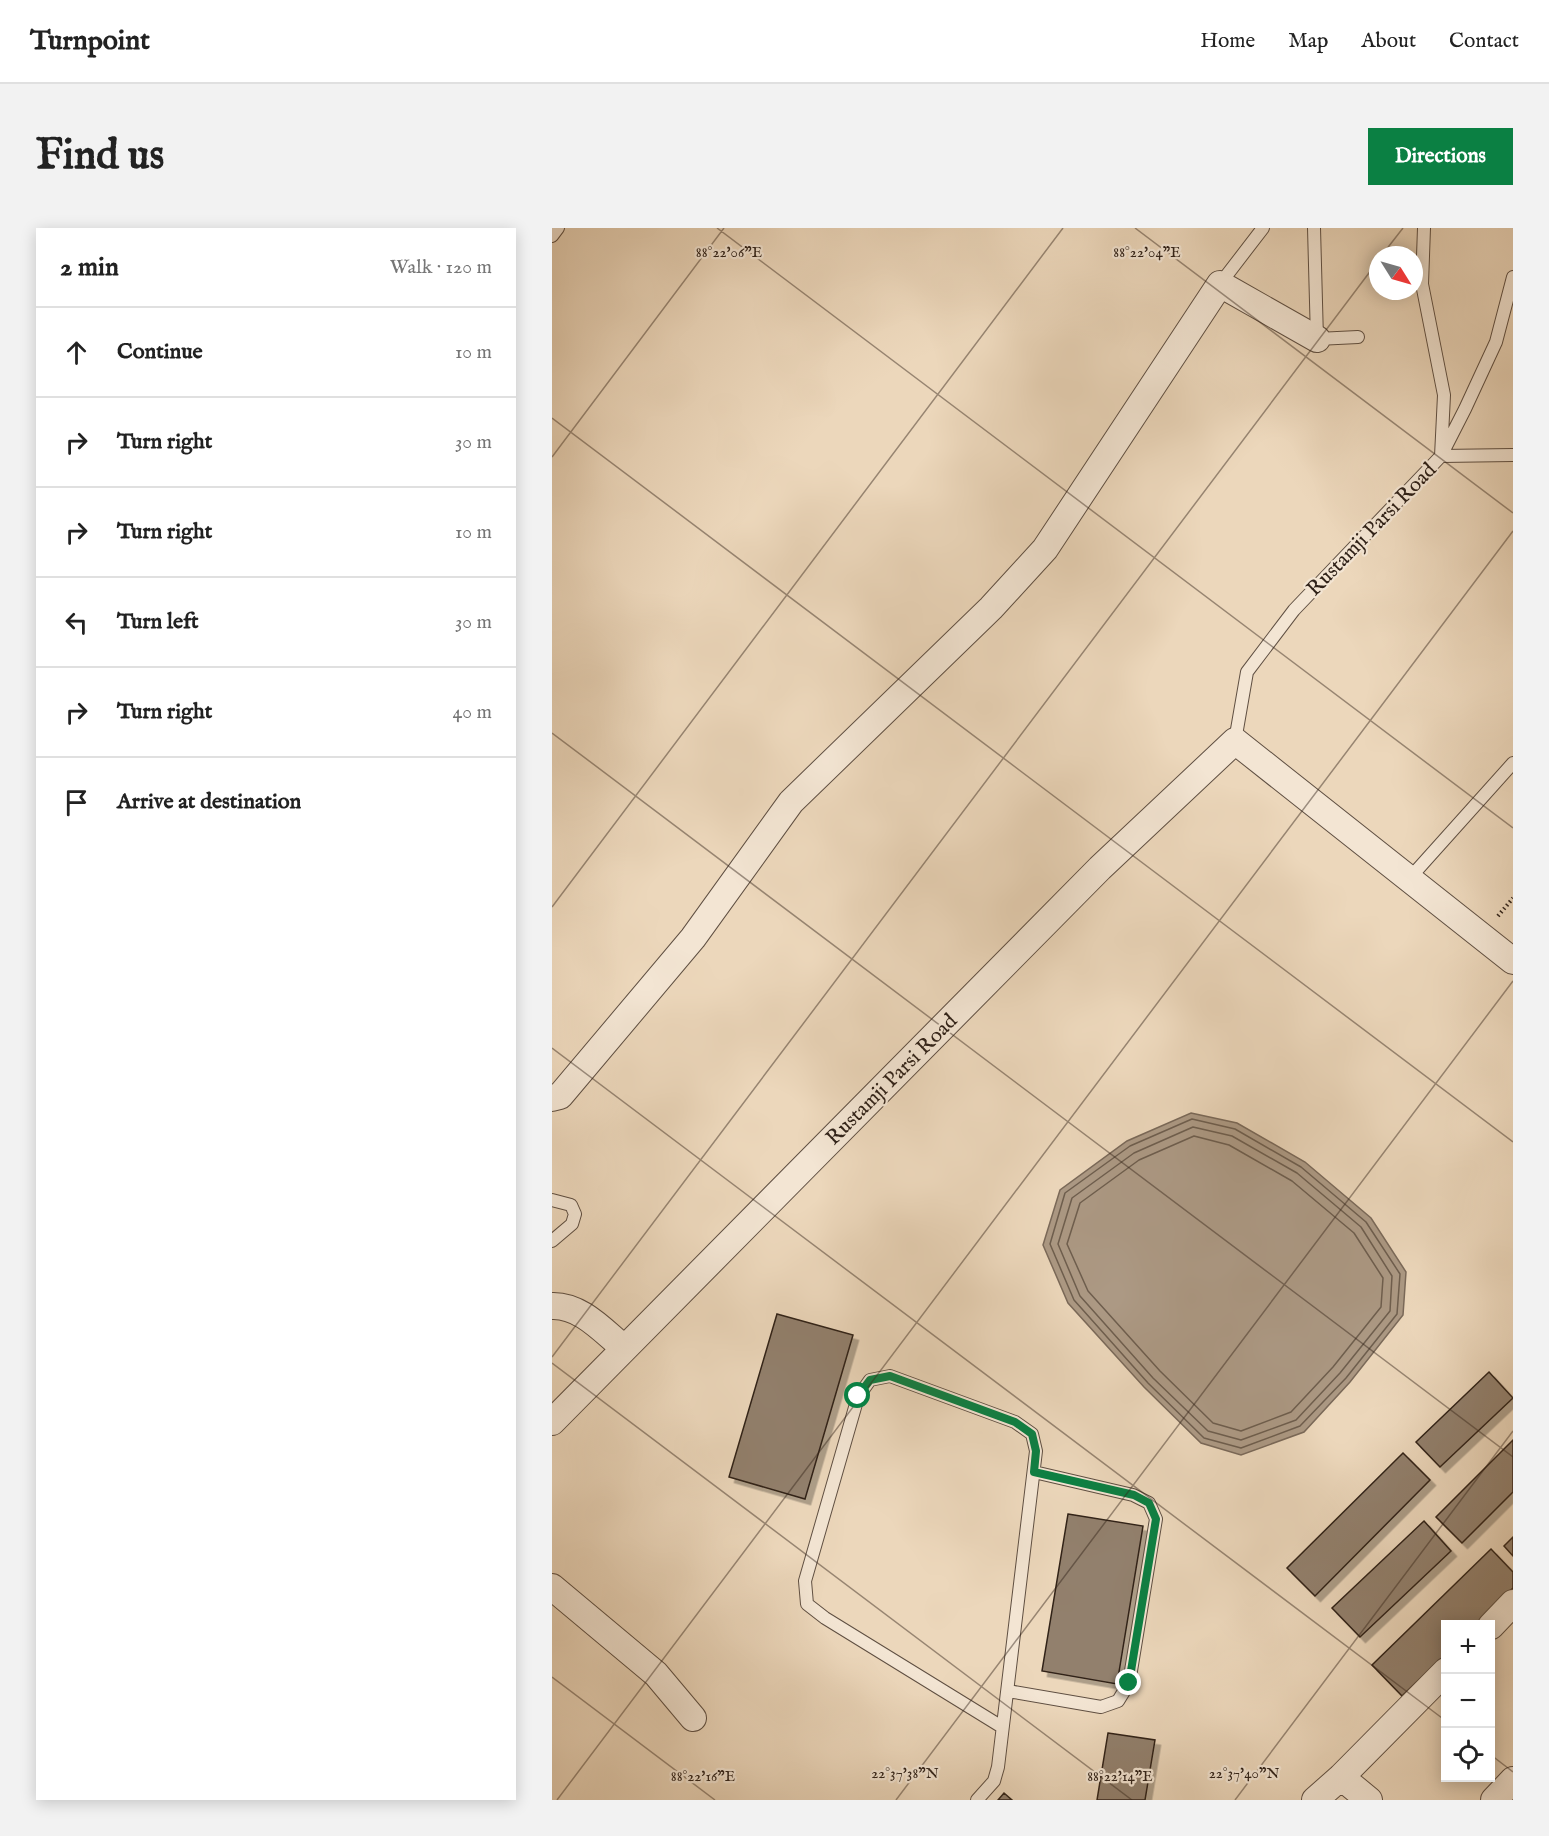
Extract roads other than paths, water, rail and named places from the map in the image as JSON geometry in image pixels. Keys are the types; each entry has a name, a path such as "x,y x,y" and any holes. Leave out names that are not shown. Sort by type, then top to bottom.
{"street":[{"path":"552,1098 560,1096 693,938 791,802 991,608 1045,549 1220,284 1317,339"},
{"path":"1235,741 1513,961"},
{"name":"Rustamji Parsi Road","path":"552,1422 1100,868 1235,741"},
{"path":"552,1305 569,1308 585,1315 624,1348"},
{"path":"552,1587 656,1674 693,1718"},
{"path":"1495,1622 1513,1603"},
{"path":"1315,1800 1341,1777 1443,1674"},
{"path":"1341,1777 1370,1800"},
{"path":"1494,1800 1513,1780"}],"lane":[{"path":"552,236 558,228"},
{"path":"1220,284 1263,228"},
{"path":"1314,228 1317,339 1358,337"},
{"name":"Rustamji Parsi Road","path":"1235,741 1247,672 1294,610 1441,456 1444,395 1422,284 1424,228"},
{"path":"1513,277 1496,342 1441,456 1513,455"},
{"path":"1409,879 1513,763"},
{"path":"552,1200 571,1205 575,1214 572,1224 552,1241"},
{"path":"976,1800 994,1781 998,1767 1034,1472 1036,1451 1032,1434 1015,1422 890,1376 870,1380 858,1396 805,1581 807,1605 1002,1727"},
{"path":"1008,1690 1101,1707 1118,1701 1129,1683 1156,1519 1149,1503 1134,1495 1034,1472"}],"water":[{"path":"1191,1113 1237,1123 1305,1162 1371,1218 1406,1272 1403,1315 1350,1382 1304,1432 1241,1455 1201,1443 1144,1387 1068,1303 1043,1245 1060,1190 1127,1141"}]}
